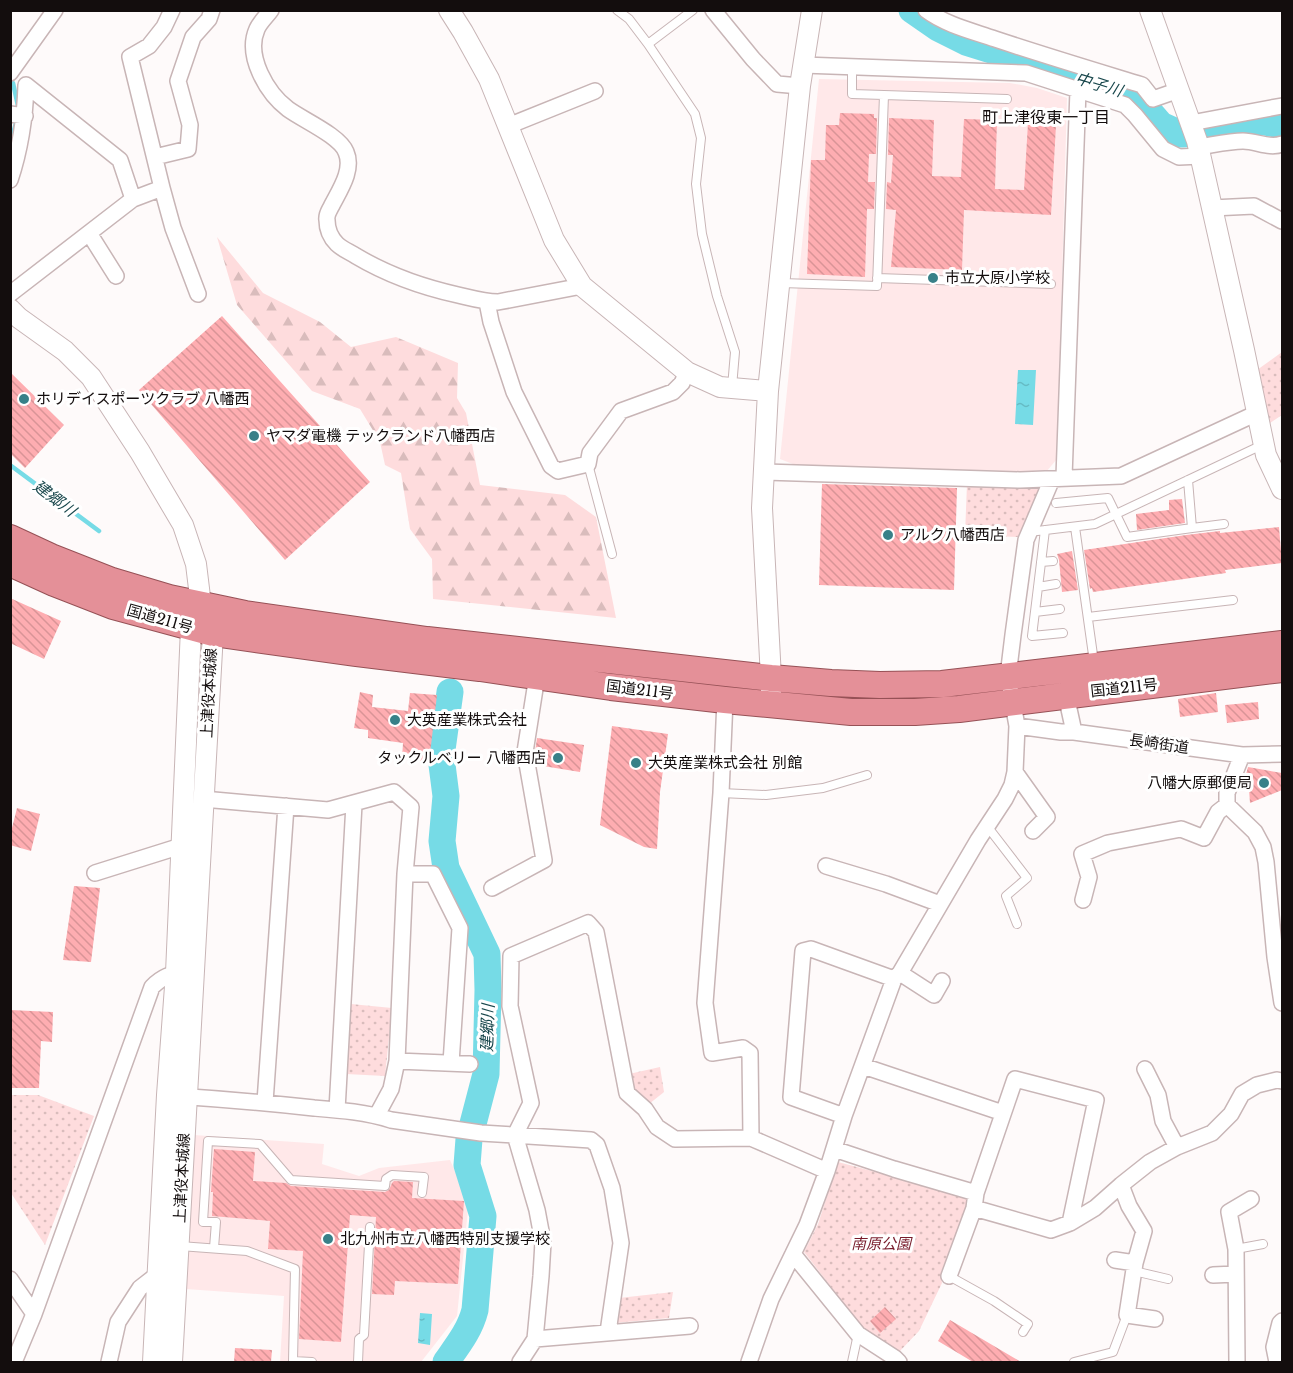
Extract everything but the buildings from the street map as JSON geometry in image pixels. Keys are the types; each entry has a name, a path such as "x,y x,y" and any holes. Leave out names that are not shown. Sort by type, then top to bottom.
{"highway":[{"name":"国道211号","path":"10,538 112,581 169,598 202,622 265,618 427,640 771,678 880,685 942,684 1282,644"},
{"name":"国道211号","path":"10,563 113,606 202,622 611,687 851,712 1015,714 1068,695 1282,669"}],"street":[{"path":"12,71 54,10"},
{"path":"172,10 164,27 149,46 130,57 173,228 198,294"},
{"path":"155,158 188,149 190,125 178,81 193,37 209,19 212,10"},
{"path":"271,10 257,29 254,45 260,75 274,95 288,108 339,141 346,152 349,166 326,216 328,231 338,246 403,280 441,292 487,302 498,302 582,286"},
{"path":"449,10 489,79 554,240 582,286 687,372 720,387 768,391"},
{"path":"713,10 777,84 800,86"},
{"path":"770,704 771,678 762,508 768,391 800,86 812,10"},
{"path":"926,10 959,27 1142,85 1153,99 1179,90"},
{"path":"1150,10 1196,139 1263,445 1282,489"},
{"path":"1026,73 1031,51"},
{"path":"803,65 1026,73 1125,105 1163,149 1179,157 1196,139 1282,106"},
{"path":"10,180 18,155 18,115 26,85 120,160 134,199"},
{"path":"742,1362 749,1362 771,1299 807,1226 844,1116 897,976 1012,785 1015,772 1015,714 1008,676 1024,552 1026,540 1037,531 1058,478 1078,90"},
{"path":"508,126 595,91"},
{"path":"1196,139 1244,141 1262,145 1282,144"},
{"path":"10,294 134,199 162,188"},
{"path":"1212,208 1254,206 1282,221"},
{"path":"89,233 116,276"},
{"path":"487,302 491,322 514,392 551,466 558,471 588,464 590,453 621,411 673,392 682,383 687,372"},
{"path":"10,309 65,351 90,377 140,452 183,525 196,564 202,622"},
{"path":"765,472 997,479 1120,476 1257,413"},
{"name":"上津役本城線","path":"172,1362 168,1275 177,1096 185,974 203,799 202,622"},
{"name":"上津役本城線","path":"185,974 181,846 202,622"},
{"path":"492,888 544,860 525,752 537,676"},
{"path":"1068,695 1074,732"},
{"path":"725,700 721,793 705,1003 712,1053 743,1048 750,1053 751,1138"},
{"name":"長崎街道","path":"1015,714 1061,732 1242,755 1282,754"},
{"path":"1242,755 1227,793 1227,805 1255,832 1263,847 1282,1003"},
{"path":"1015,772 1047,817 1033,831"},
{"path":"203,799 328,810 394,792 411,807 405,874 397,1060 391,1089 377,1115"},
{"path":"337,1110 354,804"},
{"path":"1083,900 1089,877 1082,854 1108,843 1181,830 1204,838 1218,812 1227,805"},
{"path":"264,1102 286,806"},
{"path":"95,873 181,846"},
{"path":"826,866 886,884 940,904"},
{"path":"405,874 433,874 460,928 451,1063"},
{"path":"520,1362 535,1339 543,1242 537,1210 515,1134 531,1103 510,1006 511,956 588,923 596,932 627,1093 645,1109 657,1127 675,1139 751,1138 826,1171"},
{"path":"844,1116 792,1097 803,951 811,949 897,976 935,994"},
{"path":"14,1362 34,1314 152,987 161,978 185,974"},
{"path":"397,1060 470,1064"},
{"path":"863,1066 1003,1113"},
{"path":"1145,1069 1158,1095 1163,1121 1177,1147"},
{"path":"949,1276 1015,1079 1096,1100 1070,1223"},
{"path":"834,1149 894,1169 1051,1230 1070,1223 1095,1208 1150,1162 1177,1147 1212,1133 1231,1114 1242,1094 1257,1085 1282,1081"},
{"path":"177,1096 337,1110 470,1132 591,1140 597,1145 612,1188 621,1243 608,1332"},
{"name":"上津役本城線","path":"153,1362 168,1275 179,1245 177,1096"},
{"path":"1121,1185 1129,1206 1144,1231 1127,1315 1155,1319"},
{"path":"1237,1362 1236,1249 1229,1212 1251,1199"},
{"path":"793,1254 858,1334 896,1361"},
{"path":"1115,1260 1135,1267"},
{"path":"1213,1275 1236,1274"},
{"path":"109,1362 118,1322 141,1288 168,1275"},
{"path":"10,1279 34,1314"},
{"path":"1276,1362 1274,1347 1282,1321"},
{"path":"535,1339 690,1326"}],"lane":[{"path":"617,10 629,19 648,44 695,114 701,138 696,184 702,234 717,296 735,352 732,389"},
{"path":"648,44 693,10"},
{"path":"852,67 852,94 1007,99"},
{"path":"779,283 877,286 884,95"},
{"path":"877,278 1051,284"},
{"path":"1063,633 1032,636 1041,562 1037,531 1095,524 1263,445"},
{"path":"588,464 612,554"},
{"path":"1188,480 1192,528"},
{"path":"1056,503 1108,498 1126,537 1224,524"},
{"path":"1075,527 1095,666"},
{"path":"1041,562 1053,561"},
{"path":"1038,587 1056,584"},
{"path":"1088,617 1233,600"},
{"path":"1035,612 1060,609"},
{"path":"721,793 766,795 823,788 867,776"},
{"path":"987,826 1027,878 1006,896 1017,924"},
{"path":"214,1248 216,1222 203,1222 208,1141 260,1144 291,1180 385,1186 386,1179 392,1175 424,1177 422,1193"},
{"path":"358,1362 359,1340 364,1335 370,1227"},
{"path":"1236,1249 1263,1244"},
{"path":"179,1245 247,1251 295,1269 293,1361 312,1362"},
{"path":"1135,1267 1168,1279"},
{"path":"949,1276 994,1301 1028,1324 1023,1332"},
{"path":"1074,1362 1113,1352 1127,1315"},
{"path":"852,1362 858,1334"}],"shaded area":[{"path":"819,79 1010,83 1037,88 1067,98 1057,459 1046,472 803,468 780,459"},
{"name":"北九州市立八幡西特別支援学校","path":"194,1135 324,1144 322,1164 359,1176 379,1168 450,1160 467,1198 468,1210 457,1316 421,1362 280,1362 284,1296 186,1289"}],"green space":[{"path":"217,237 263,293 320,322 351,347 396,337 458,363 457,398 466,413 480,485 565,495 596,517 616,618 433,599 432,559 410,529 401,473 385,465 380,442 360,409 312,391 237,305"},
{"path":"1282,352 1282,415 1267,425 1257,370"},
{"path":"967,484 1034,485 1040,491 1021,537 965,535"},
{"path":"351,1004 392,1008 385,1076 346,1074"},
{"path":"660,1067 664,1092 649,1104 632,1091 629,1074"},
{"path":"10,1095 38,1095 94,1116 45,1245 11,1193"},
{"name":"南原公園","path":"838,1162 967,1196 968,1204 941,1272 942,1283 919,1331 899,1352 866,1332 804,1252 818,1224"},
{"path":"673,1292 669,1318 615,1323 619,1298"}],"water":[{"path":"1018,370 1036,370 1033,425 1015,424"},
{"path":"420,1313 432,1314 430,1345 418,1343"}],"waterway":[{"name":"中子川","path":"912,10 938,28 966,42 1135,95 1161,125 1181,134 1208,133 1259,121 1276,124 1282,121"},
{"name":"建郷川","path":"10,80 13,83 18,106"},
{"name":"建郷川","path":"10,144 16,123"},
{"name":"建郷川","path":"10,465 99,531"},
{"name":"建郷川","path":"446,1362 467,1331 475,1310 483,1216 467,1165 469,1139 486,1074 488,990 487,954 446,868 442,841 446,796 441,757 450,692"}],"place":[{"name":"市立大原小学校","path":"933,278"},
{"name":"ホリデイスポーツクラブ 八幡西","path":"24,399"},
{"name":"ヤマダ電機 テックランド八幡西店","path":"254,436"},
{"name":"アルク八幡西店","path":"888,535"},
{"name":"大英産業株式会社","path":"395,720"},
{"name":"タックルベリー 八幡西店","path":"558,758"},
{"name":"大英産業株式会社 別館","path":"636,763"},
{"name":"八幡大原郵便局","path":"1264,783"},
{"name":"北九州市立八幡西特別支援学校","path":"328,1239"}],"district":[{"name":"町上津役東一丁目","path":"1046,117"}]}
